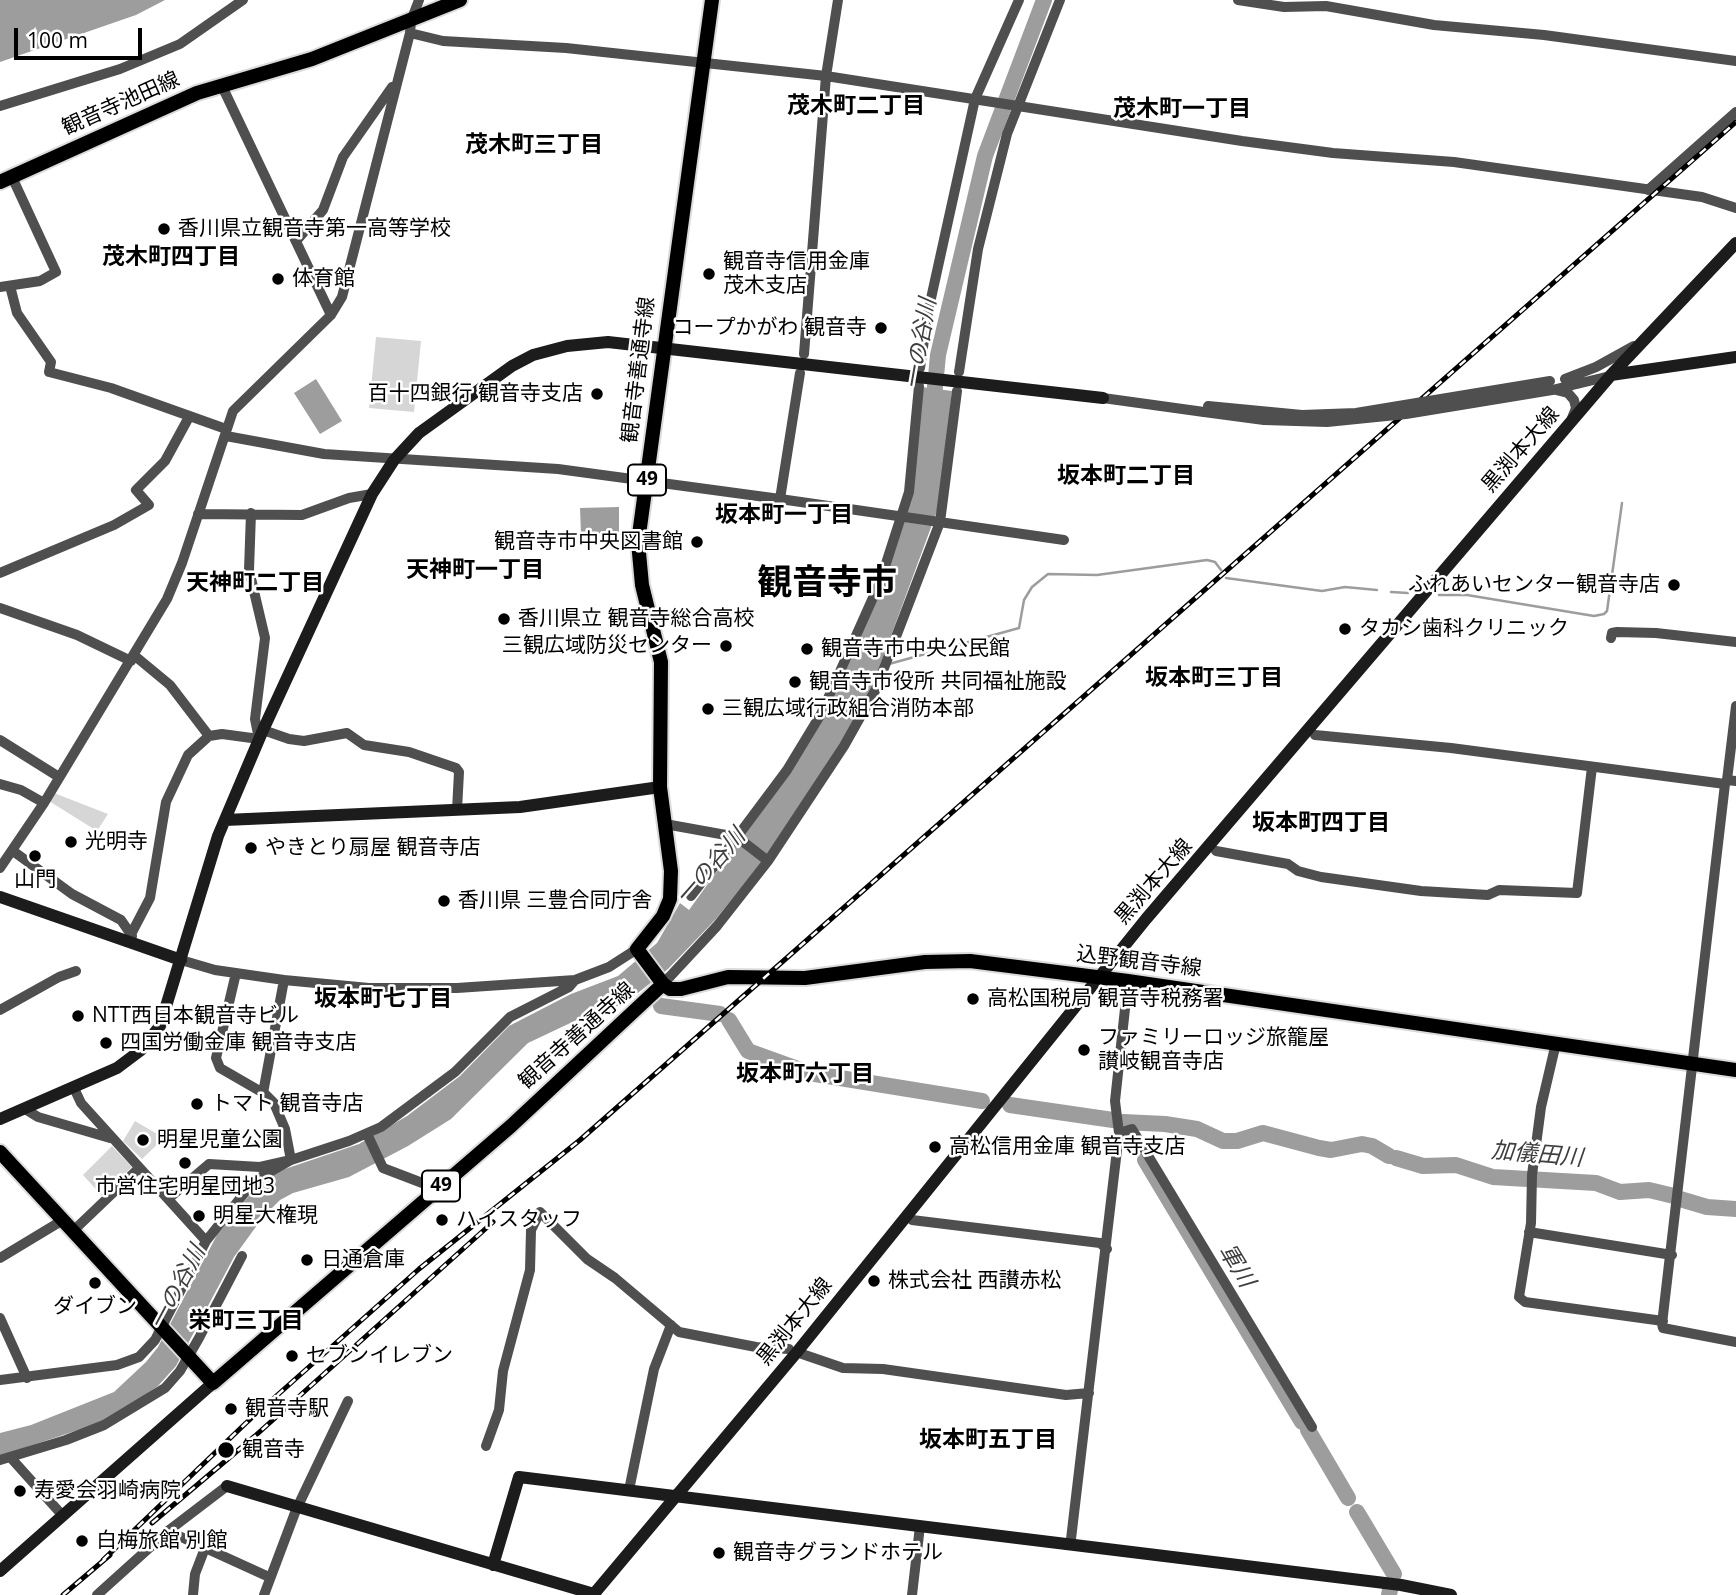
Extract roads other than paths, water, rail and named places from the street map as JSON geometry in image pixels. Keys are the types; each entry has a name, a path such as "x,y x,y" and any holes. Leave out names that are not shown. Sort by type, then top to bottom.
{"main road":[{"name":"観音寺池田線","path":"6,180 221,84 312,59 411,27 460,0"},
{"name":"観音寺善通寺線","path":"213,1382 511,1126 661,981 638,951 663,916 670,899 671,855 660,787 661,662 638,555 662,347 712,0"},
{"name":"込野観音寺線","path":"661,981 670,989 681,989 728,977 805,978 943,961 970,961 1128,981 1736,1070"},
{"path":"0,1152 213,1382"}],"street":[{"path":"0,106 120,69 180,44 243,0"},
{"path":"0,868 44,803 167,599 233,411 331,315 346,286 419,0"},
{"path":"804,354 826,76 838,0"},
{"path":"691,896 787,770 836,686 880,582 909,492 929,312 975,99 1019,0"},
{"path":"661,981 717,926 768,861 844,746 876,688 940,522 978,249 1016,106 1060,0"},
{"path":"1238,0 1284,7 1326,6 1434,24 1544,35 1736,61"},
{"path":"411,27 443,41 566,48 826,76 1333,153 1454,162 1714,199 1736,208"},
{"path":"297,240 323,210 343,158 397,80"},
{"path":"221,84 331,315"},
{"path":"1648,191 1736,112"},
{"path":"6,180 56,272 40,281 5,287 17,313 51,362 49,372 111,388 226,432 324,454 558,469 647,479 1064,540"},
{"name":"黒渕本大線","path":"593,1594 1146,919 1591,398 1641,341 1736,243"},
{"path":"1204,409 1264,420 1327,422 1396,415 1551,385 1597,367 1641,341"},
{"path":"0,1119 117,1069 150,1039 166,1013 225,820 261,734 372,494 394,460 442,415 512,366 533,355 587,343 662,347 1204,409 1302,415 1384,410 1736,357"},
{"path":"780,499 800,373"},
{"path":"1565,379 1611,376"},
{"path":"1588,381 1595,385 1591,398"},
{"path":"1551,385 1568,393 1574,400 1576,408 1571,421"},
{"path":"0,573 114,525 149,505 136,489 165,461 189,417"},
{"path":"198,514 302,515 349,498 372,494"},
{"path":"251,513 249,570 265,638 255,719 261,734"},
{"path":"0,608 133,658 170,685 209,736"},
{"path":"1611,638 1612,633 1617,632 1656,633 1736,642"},
{"path":"1736,706 1663,1321 1663,1328 1736,1342"},
{"path":"130,939 150,898 166,802 188,755 209,736 261,734 304,741 347,733 364,745 409,752 456,768 459,772 457,810"},
{"path":"1315,735 1451,748 1729,782"},
{"path":"0,740 59,777"},
{"path":"1216,852 1288,864 1298,871 1321,877 1421,891 1488,895 1499,890 1577,893 1592,767"},
{"path":"0,784 21,790 44,803"},
{"path":"225,820 531,806 660,787"},
{"path":"665,824 737,837 768,861"},
{"path":"13,850 72,894 121,920 130,939"},
{"path":"0,897 130,939 181,960 236,973 284,980 407,989 575,980 609,967 638,951"},
{"path":"0,1010 59,977 76,971"},
{"path":"236,973 216,1058 220,1068 263,1093 274,1104 282,1121 291,1160"},
{"path":"263,1093 284,980"},
{"path":"0,1380 117,1365 139,1357 161,1328 206,1241 246,1191 275,1167 367,1134 428,1094 510,1017 569,987 575,980"},
{"path":"1072,1539 1119,1133 1115,1101 1128,981"},
{"path":"1556,1043 1541,1107 1521,1300 1663,1321"},
{"path":"74,1088 81,1103 111,1138 206,1241"},
{"path":"25,1109 38,1117 111,1138"},
{"path":"1119,1133 1132,1129 1312,1427"},
{"path":"367,1134 383,1168 438,1189"},
{"path":"168,1199 209,1164 260,1167 291,1160"},
{"path":"73,1231 139,1168"},
{"path":"486,1446 499,1410 503,1371 530,1270 531,1230 540,1212 587,1259 615,1278 679,1332 756,1347 789,1349"},
{"path":"0,1258 63,1220"},
{"path":"912,1220 1100,1243 1107,1249"},
{"path":"1529,1232 1672,1255"},
{"path":"63,1516 5,1459 66,1440 125,1415 165,1388 188,1357 242,1256"},
{"path":"0,1318 27,1378"},
{"path":"629,1490 654,1369 671,1325"},
{"path":"802,1354 842,1368 883,1369 1066,1395 1089,1393"},
{"path":"0,1571 213,1382"},
{"path":"264,1595 298,1507 348,1401"},
{"path":"493,1565 519,1478 920,1526 1451,1595"},
{"path":"97,1595 168,1531 227,1486 593,1594"},
{"path":"912,1595 920,1526"},
{"path":"168,1531 269,1577"},
{"path":"193,1595 195,1574 205,1548"}],"waterway":[{"name":"一の谷川","path":"933,408 938,355 985,156 1044,0"},
{"path":"1439,595 1467,595 1594,616 1604,614 1607,611 1622,503"},
{"path":"889,664 1019,628 1024,600 1032,587 1048,574 1097,575 1207,560 1215,562 1221,570"},
{"path":"1226,578 1322,591 1345,587 1377,590"},
{"path":"1391,592 1408,593"},
{"name":"加儀田川","path":"661,1006 720,1014"},
{"name":"加儀田川","path":"729,1020 748,1051 809,1073 982,1101"},
{"name":"加儀田川","path":"1010,1105 1113,1120"},
{"name":"加儀田川","path":"1123,1122 1197,1129 1223,1141 1237,1141 1263,1133 1331,1150 1362,1144 1372,1146 1389,1156"},
{"name":"加儀田川","path":"1396,1158 1423,1166 1456,1165 1493,1177 1596,1183 1620,1192 1649,1190 1674,1196"},
{"name":"軍川","path":"1145,1160 1302,1422"},
{"name":"加儀田川","path":"1680,1199 1707,1207 1736,1209"},
{"name":"軍川","path":"1308,1430 1348,1498"},
{"name":"軍川","path":"1357,1512 1394,1574"},
{"name":"軍川","path":"1389,1595 1390,1590"}],"railway":[{"path":"103,1560 246,1423 419,1269 580,1140 1736,122"},
{"path":"152,1523 255,1436 493,1222"},
{"path":"63,1595 110,1555"}],"place":[{"name":"香川県立観音寺第一高等学校","path":"164,229"},
{"name":"観音寺信用金庫 茂木支店","path":"709,274"},
{"name":"体育館","path":"278,279"},
{"name":"コープかがわ 観音寺","path":"881,328"},
{"name":"百十四銀行 観音寺支店","path":"597,394"},
{"name":"観音寺市中央図書館","path":"697,542"},
{"name":"ふれあいセンター観音寺店","path":"1674,585"},
{"name":"香川県立 観音寺総合高校","path":"504,619"},
{"name":"タカシ歯科クリニック","path":"1345,629"},
{"name":"三観広域防災センター","path":"726,646"},
{"name":"観音寺市中央公民館","path":"807,649"},
{"name":"観音寺市役所 共同福祉施設","path":"795,682"},
{"name":"三観広域行政組合消防本部","path":"708,709"},
{"name":"光明寺","path":"71,842"},
{"name":"やきとり扇屋 観音寺店","path":"251,848"},
{"name":"山門","path":"35,856"},
{"name":"香川県 三豊合同庁舎","path":"444,901"},
{"name":"高松国税局 観音寺税務署","path":"973,999"},
{"name":"NTT西日本観音寺ビル","path":"78,1016"},
{"name":"四国労働金庫 観音寺支店","path":"106,1043"},
{"name":"ファミリーロッジ旅籠屋 讃岐観音寺店","path":"1084,1050"},
{"name":"トマト 観音寺店","path":"197,1104"},
{"name":"明星児童公園","path":"143,1140"},
{"name":"高松信用金庫 観音寺支店","path":"935,1147"},
{"name":"市営住宅明星団地3","path":"185,1163"},
{"name":"明星大権現","path":"199,1216"},
{"name":"ハイスタッフ","path":"442,1220"},
{"name":"日通倉庫","path":"307,1260"},
{"name":"株式会社 西讃赤松","path":"874,1281"},
{"name":"ダイブン","path":"95,1283"},
{"name":"セブンイレブン","path":"292,1356"},
{"name":"観音寺駅","path":"231,1409"},
{"name":"観音寺","path":"226,1450"},
{"name":"寿愛会羽崎病院","path":"20,1491"},
{"name":"白梅旅館 別館","path":"82,1541"},
{"name":"観音寺グランドホテル","path":"719,1553"}],"district":[{"name":"茂木町二丁目","path":"856,106"},
{"name":"茂木町一丁目","path":"1182,109"},
{"name":"茂木町三丁目","path":"534,145"},
{"name":"茂木町四丁目","path":"171,257"},
{"name":"坂本町二丁目","path":"1126,476"},
{"name":"坂本町一丁目","path":"784,515"},
{"name":"天神町一丁目","path":"475,570"},
{"name":"天神町二丁目","path":"255,583"},
{"name":"観音寺市","path":"827,584"},
{"name":"坂本町三丁目","path":"1214,678"},
{"name":"坂本町四丁目","path":"1321,823"},
{"name":"坂本町七丁目","path":"383,999"},
{"name":"坂本町六丁目","path":"805,1074"},
{"name":"栄町三丁目","path":"246,1321"},
{"name":"坂本町五丁目","path":"988,1440"}]}
